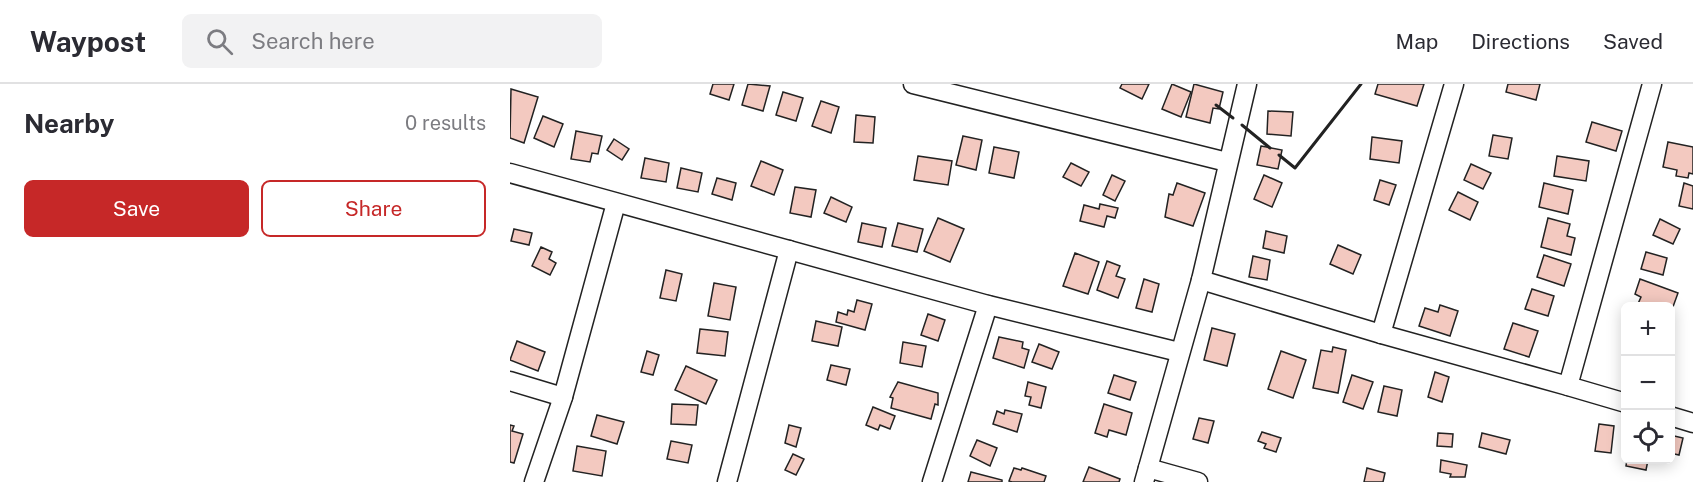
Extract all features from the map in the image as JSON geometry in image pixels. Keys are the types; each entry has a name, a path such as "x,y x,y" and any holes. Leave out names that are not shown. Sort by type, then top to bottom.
{"street":[{"path":"913,84 1227,162"},
{"path":"1198,482 1146,475 1201,280 1247,84"},
{"path":"1381,334 1454,84"},
{"path":"1568,386 1652,84"},
{"path":"510,173 988,305 1179,352"},
{"path":"534,482 563,398 616,203"},
{"path":"727,482 789,250"},
{"path":"1201,280 1381,334 1621,402"},
{"path":"932,482 988,305"},
{"path":"510,381 563,398"},
{"path":"1675,417 1693,423"}],"building":[{"path":"713,84 734,84 729,100 710,94"},
{"path":"748,84 770,86 763,111 742,105"},
{"path":"1122,84 1149,84 1142,99 1120,88"},
{"path":"1172,84 1191,92 1181,117 1162,109"},
{"path":"1194,84 1223,92 1219,109 1213,108 1210,123 1186,117"},
{"path":"1378,84 1424,84 1417,106 1375,94"},
{"path":"1508,84 1540,84 1536,100 1506,92"},
{"path":"511,89 538,97 524,143 510,138"},
{"path":"783,92 803,98 796,121 776,115"},
{"path":"821,101 839,107 831,133 812,126"},
{"path":"1268,111 1293,112 1291,136 1267,134"},
{"path":"856,115 875,117 873,143 854,142"},
{"path":"543,116 563,124 554,147 534,138"},
{"path":"1592,122 1622,131 1616,151 1586,142"},
{"path":"576,131 602,136 598,154 592,153 590,162 571,159"},
{"path":"1493,135 1512,138 1508,159 1489,156"},
{"path":"963,136 982,140 976,170 956,165"},
{"path":"1372,137 1402,141 1399,163 1370,159"},
{"path":"614,139 629,149 622,160 607,150"},
{"path":"1668,142 1693,147 1693,174 1689,173 1688,178 1676,176 1677,170 1663,167"},
{"path":"1261,146 1282,150 1278,169 1257,165"},
{"path":"994,147 1019,152 1014,178 989,173"},
{"path":"918,156 952,161 948,185 914,180"},
{"path":"1557,156 1589,161 1586,181 1554,176"},
{"path":"645,158 669,163 666,182 641,178"},
{"path":"761,161 783,170 774,195 751,186"},
{"path":"1071,163 1089,172 1081,186 1063,177"},
{"path":"1471,164 1491,173 1483,189 1464,180"},
{"path":"681,168 702,173 698,192 677,188"},
{"path":"1112,175 1125,181 1115,201 1103,195"},
{"path":"1264,175 1282,183 1272,207 1254,199"},
{"path":"717,178 736,183 732,200 712,194"},
{"path":"1380,180 1396,185 1389,205 1374,200"},
{"path":"1177,183 1205,193 1193,226 1165,217 1169,194 1173,195"},
{"path":"1544,183 1573,190 1568,214 1539,207"},
{"path":"1684,183 1693,186 1693,209 1679,206"},
{"path":"795,187 816,190 811,217 790,213"},
{"path":"1458,192 1478,202 1470,220 1449,210"},
{"path":"831,197 852,207 846,222 824,213"},
{"path":"1100,204 1118,208 1115,218 1107,216 1104,227 1080,221 1084,205 1099,209"},
{"path":"938,218 964,229 950,262 924,251"},
{"path":"1548,218 1570,224 1567,236 1575,238 1571,255 1541,247"},
{"path":"1660,219 1680,229 1673,244 1653,235"},
{"path":"862,223 886,228 882,247 858,242"},
{"path":"898,223 923,229 917,252 892,246"},
{"path":"514,229 532,233 529,245 511,241"},
{"path":"1266,231 1287,236 1284,253 1263,248"},
{"path":"1338,245 1361,255 1353,274 1330,264"},
{"path":"541,247 552,252 549,259 556,263 550,275 532,266"},
{"path":"1646,252 1667,258 1663,275 1641,269"},
{"path":"1075,253 1099,262 1088,294 1063,286"},
{"path":"1544,255 1571,264 1564,286 1537,277"},
{"path":"1253,256 1270,260 1267,280 1249,277"},
{"path":"1107,261 1120,266 1116,276 1125,279 1118,298 1097,290"},
{"path":"666,270 682,274 676,301 660,298"},
{"path":"1144,279 1159,284 1152,312 1136,308"},
{"path":"1640,279 1678,293 1675,302 1639,302 1641,297 1635,294"},
{"path":"714,283 736,287 730,320 708,316"},
{"path":"1532,289 1554,296 1548,316 1525,309"},
{"path":"857,300 872,304 865,330 836,322 838,312 847,315 848,310 854,312"},
{"path":"1440,305 1458,311 1450,336 1419,326 1425,308 1438,312"},
{"path":"928,314 945,320 938,341 921,335"},
{"path":"816,321 842,327 838,346 812,341"},
{"path":"1513,323 1538,331 1529,357 1504,349"},
{"path":"1212,328 1235,334 1227,366 1204,360"},
{"path":"700,329 728,332 725,356 697,353"},
{"path":"999,337 1023,342 1022,348 1029,350 1024,368 993,358"},
{"path":"517,341 545,352 538,371 510,360"},
{"path":"903,342 926,346 922,367 900,363"},
{"path":"1039,344 1059,352 1052,369 1032,362"},
{"path":"1333,347 1346,350 1338,393 1313,388 1321,350 1332,352"},
{"path":"647,351 659,355 653,375 641,372"},
{"path":"1281,351 1306,360 1293,398 1268,389"},
{"path":"831,365 850,369 846,385 827,380"},
{"path":"686,366 717,380 706,404 675,390"},
{"path":"1435,372 1449,377 1442,402 1428,397"},
{"path":"1114,375 1136,382 1130,400 1108,393"},
{"path":"1352,375 1373,382 1363,409 1343,402"},
{"path":"898,382 938,393 938,405 935,404 931,419 891,408 893,398 890,397"},
{"path":"1028,382 1046,387 1041,408 1029,405 1031,397 1025,396"},
{"path":"1384,386 1402,390 1397,416 1378,412"},
{"path":"672,404 698,405 696,425 671,424"},
{"path":"1104,404 1132,413 1126,435 1109,430 1107,437 1095,433"},
{"path":"873,407 895,416 890,429 880,425 878,430 866,425"},
{"path":"1005,410 1022,414 1017,432 993,424 997,411 1004,414"},
{"path":"597,415 624,422 617,444 591,436"},
{"path":"1199,418 1214,421 1208,443 1193,439"},
{"path":"1599,424 1614,426 1611,453 1595,451"},
{"path":"510,425 514,426 512,431 523,434 514,463 510,462"},
{"path":"789,425 801,428 796,447 785,443"},
{"path":"1262,432 1281,438 1276,452 1264,448 1266,444 1258,441"},
{"path":"1438,433 1453,434 1452,447 1437,446"},
{"path":"1482,433 1510,440 1506,454 1479,447"},
{"path":"1675,436 1683,438 1679,455 1675,454"},
{"path":"977,440 997,448 990,466 970,456"},
{"path":"671,441 692,445 688,463 667,459"},
{"path":"577,446 606,451 602,476 573,471"},
{"path":"793,454 804,459 796,475 785,470"},
{"path":"1441,460 1467,465 1465,477 1450,477 1451,474 1440,472"},
{"path":"1626,464 1647,464 1646,470 1626,466"},
{"path":"1089,467 1120,479 1119,482 1083,482"},
{"path":"1014,468 1021,470 1022,468 1046,476 1044,482 1009,481"},
{"path":"1367,468 1385,473 1383,482 1364,482"},
{"path":"971,472 1002,480 1002,482 968,482"}],"wall":[{"path":"1279,155 1295,168 1361,84"},
{"path":"1216,105 1233,118"},
{"path":"1242,125 1270,148"}]}
